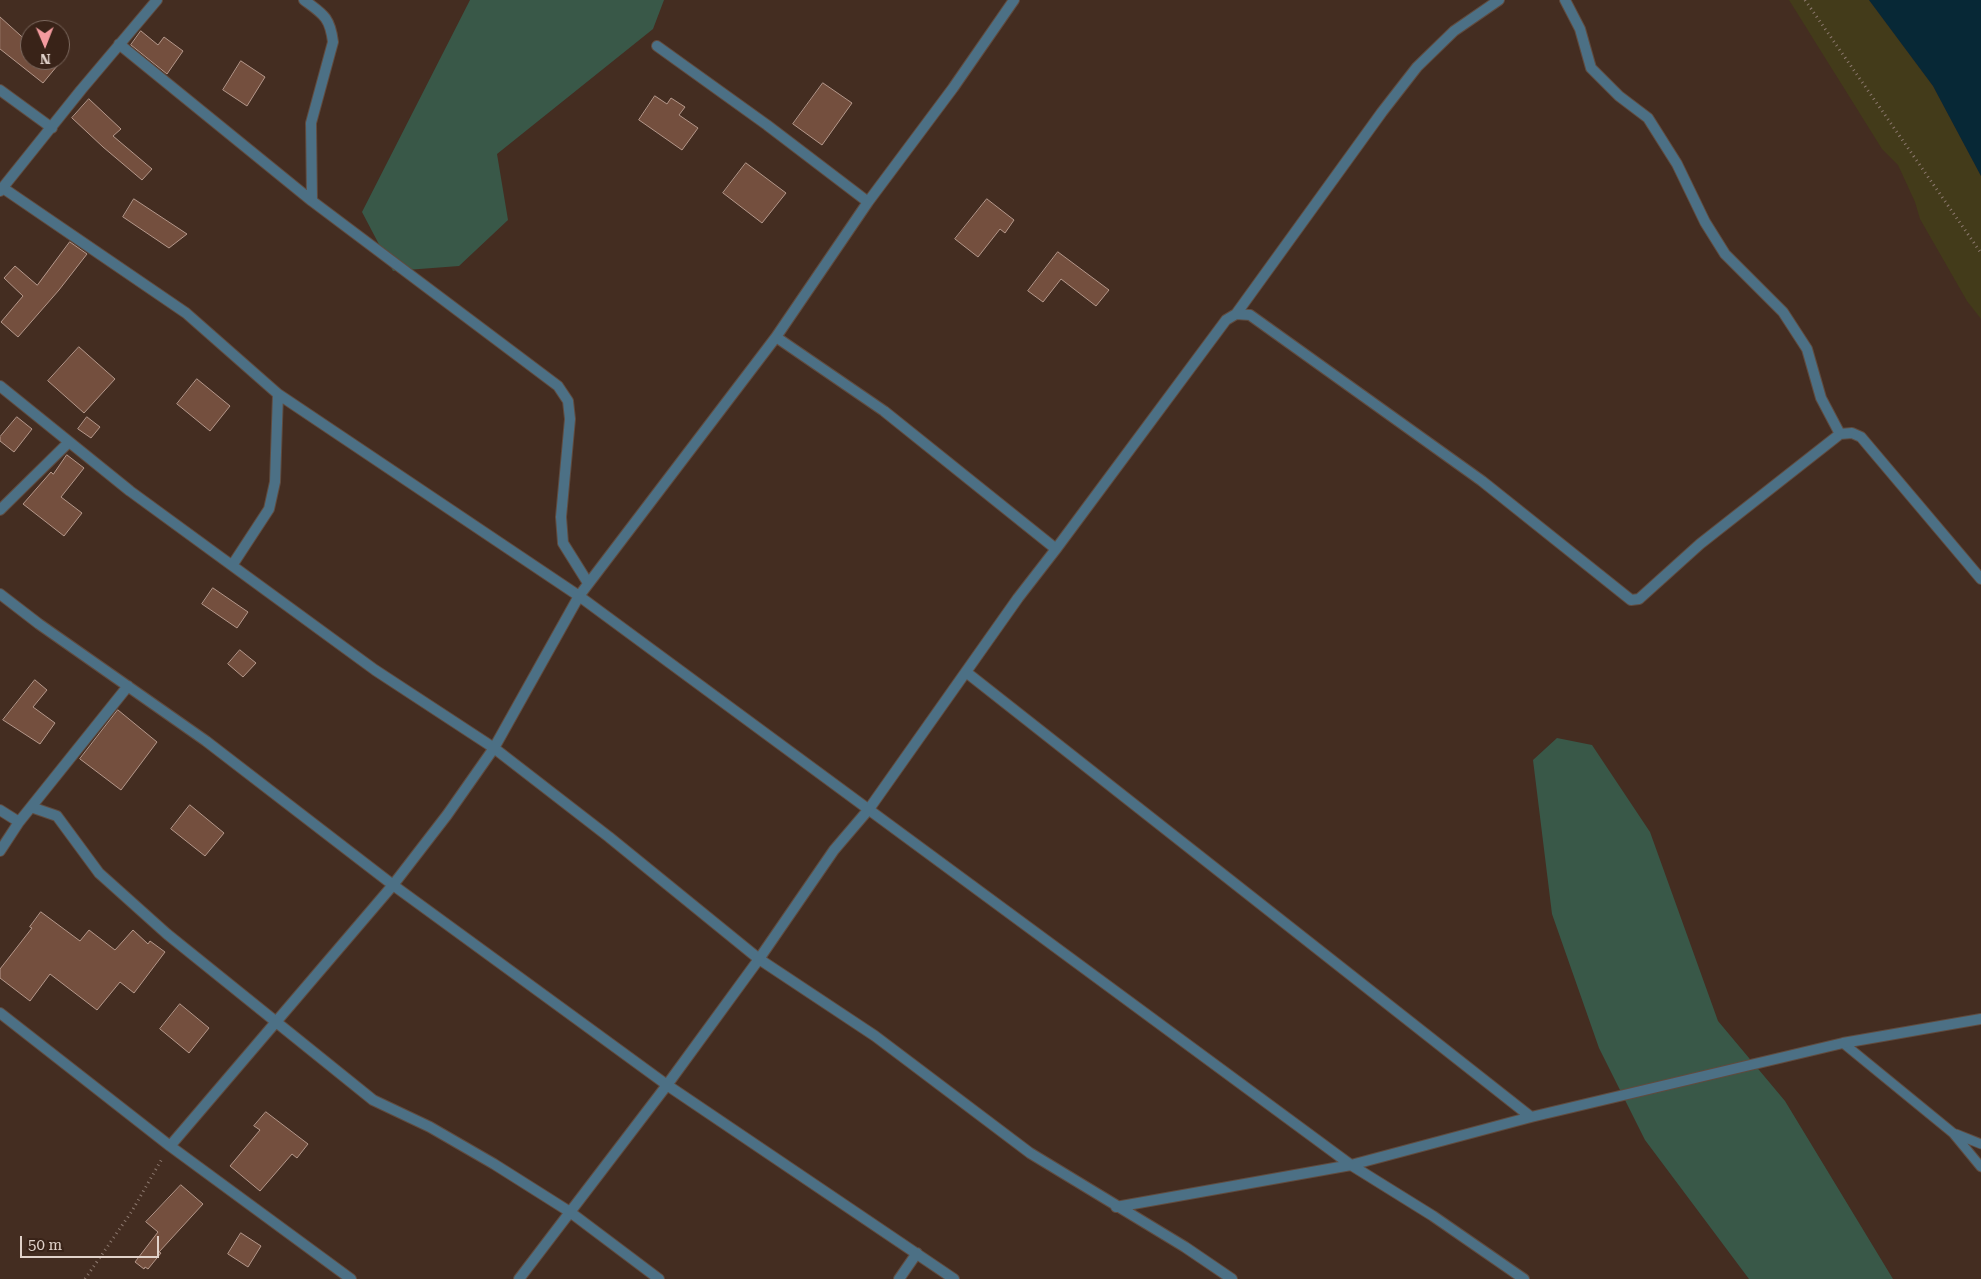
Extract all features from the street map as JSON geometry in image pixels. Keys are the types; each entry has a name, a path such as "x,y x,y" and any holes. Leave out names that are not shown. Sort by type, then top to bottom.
{"street":[{"path":"157,0 119,44 2,190 186,313 278,394 579,596 1351,1165 1433,1216 1524,1279"},
{"path":"304,0 326,16 331,28 333,42 311,123 312,201"},
{"path":"170,1146 277,1023 335,951 394,885 447,815 494,748 588,583 776,337 868,202 953,88 1014,0"},
{"path":"519,1279 667,1085 759,959 834,850 869,809 1018,598 1226,320 1236,314 1382,112 1417,67 1454,31 1499,0"},
{"path":"1565,0 1580,28 1591,68 1619,96 1648,118 1677,164 1705,222 1725,254 1784,312 1807,349 1821,398 1840,434"},
{"path":"119,44 312,201 558,386 568,401 570,419 561,517 563,543 588,583"},
{"path":"657,46 767,125 868,202"},
{"path":"0,90 52,128"},
{"path":"1236,314 1250,315 1482,481 1631,600 1639,599 1700,544 1840,434 1852,433 1861,437 1981,579"},
{"path":"776,337 884,411 1056,549"},
{"path":"0,386 130,491 375,670 494,748 609,837 759,959 874,1036 1030,1153 1184,1247 1232,1279"},
{"path":"232,564 269,509 275,482 278,394"},
{"path":"0,510 68,442"},
{"path":"0,594 280,797 394,885 667,1085 954,1279"},
{"path":"966,672 1531,1118"},
{"path":"0,851 19,822 128,686"},
{"path":"31,807 56,816 99,873 167,934 373,1100 430,1127 494,1164 570,1212 658,1279"},
{"path":"0,810 19,822"},
{"path":"0,1013 170,1146 350,1279"},
{"path":"1116,1207 1351,1165 1531,1118 1844,1043 1979,1022"},
{"path":"899,1279 917,1253"}],"lane":[{"path":"1844,1043 1953,1133 1981,1167"},
{"path":"1953,1133 1981,1144"}],"path":[{"path":"1805,0 1981,253"},
{"path":"85,1279 132,1211 170,1146"}],"green space":[{"path":"470,0 664,0 653,29 497,154 508,220 459,266 393,271 362,212"},
{"path":"1557,738 1592,745 1650,832 1718,1021 1785,1101 1893,1279 1749,1279 1645,1140 1599,1048 1552,914 1533,760"}],"sand":[{"path":"1789,0 1869,0 1933,86 1981,176 1981,319 1967,301 1920,219 1915,202 1898,165 1882,149"}],"water":[{"path":"1869,0 1981,0 1981,176 1933,86"}],"building":[{"path":"0,17 20,35 20,65 0,49"},
{"path":"141,31 158,45 164,37 183,51 167,74 131,45"},
{"path":"241,61 265,77 247,106 223,90"},
{"path":"27,70 54,70 43,83"},
{"path":"823,83 852,103 822,145 793,124"},
{"path":"655,96 667,104 671,98 685,107 679,115 698,128 682,150 639,120"},
{"path":"89,99 121,129 113,136 152,169 142,180 72,118"},
{"path":"746,163 786,193 762,223 723,193"},
{"path":"134,199 187,234 169,248 123,217"},
{"path":"987,199 1014,220 1005,233 1000,229 978,257 955,239"},
{"path":"70,242 87,254 18,337 1,322 23,296 4,278 15,266 37,285"},
{"path":"1058,252 1109,290 1096,306 1061,279 1043,302 1028,291"},
{"path":"79,347 115,379 84,413 48,381"},
{"path":"197,379 230,406 210,431 177,404"},
{"path":"17,417 32,429 14,452 0,441 0,437"},
{"path":"87,417 100,427 91,438 78,429"},
{"path":"67,455 84,468 61,497 82,513 64,536 23,504 51,472 53,474"},
{"path":"213,588 248,612 237,628 202,604"},
{"path":"240,650 256,663 243,677 228,664"},
{"path":"35,680 47,690 33,707 55,723 40,744 3,720"},
{"path":"118,710 157,742 121,790 80,759"},
{"path":"190,805 224,833 205,856 171,829"},
{"path":"41,912 80,941 89,930 115,950 133,930 148,944 150,941 165,952 134,993 120,982 97,1010 50,974 30,1001 0,978 0,969 32,928 30,927"},
{"path":"180,1004 209,1028 189,1053 160,1029"},
{"path":"266,1112 308,1144 297,1158 292,1154 260,1191 230,1166 260,1130 254,1126"},
{"path":"181,1185 203,1204 159,1252 161,1253 148,1269 145,1267 144,1269 135,1262 158,1232 146,1222"},
{"path":"241,1233 261,1246 248,1267 228,1254"}]}
